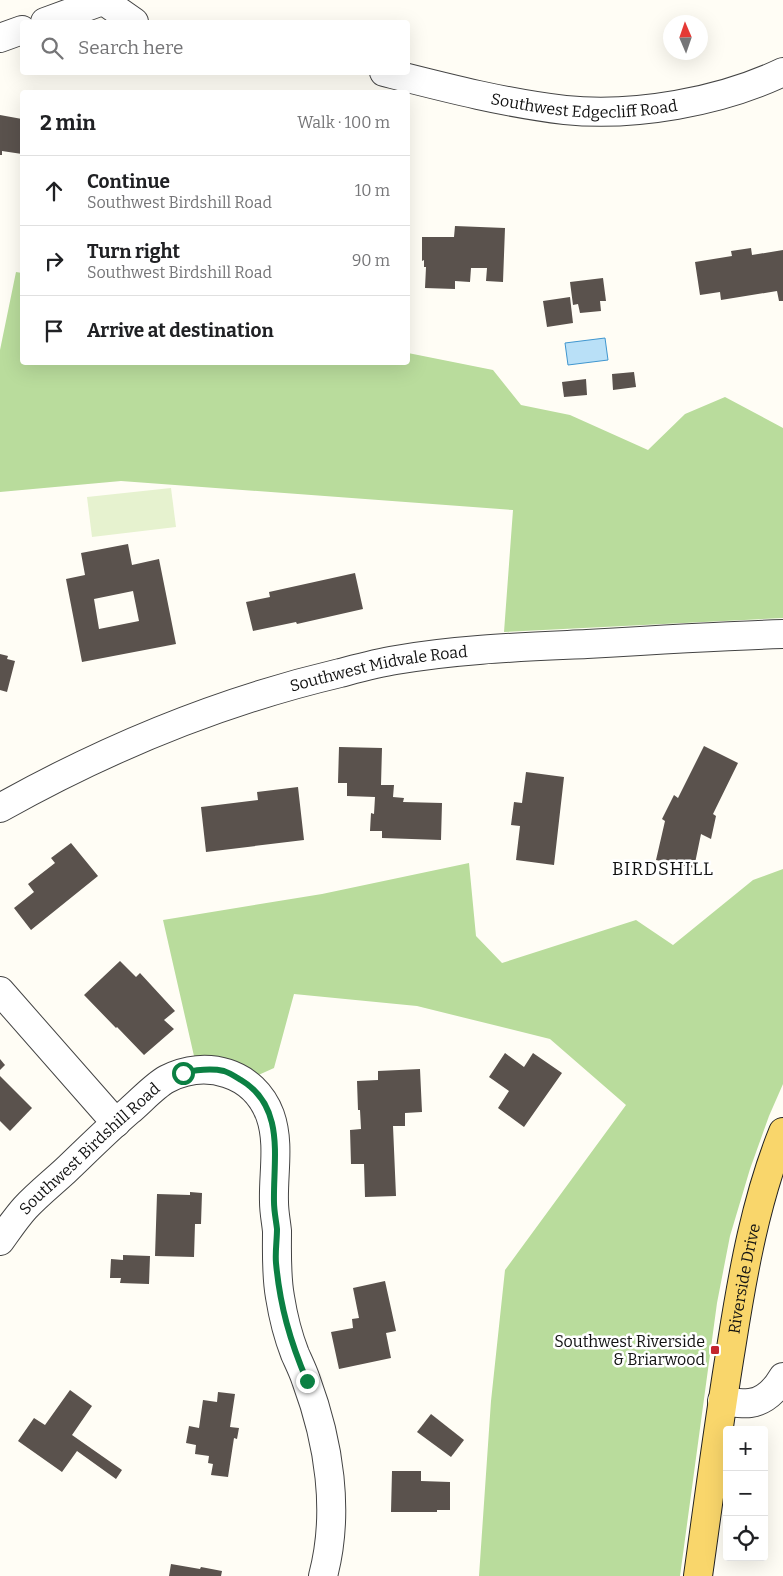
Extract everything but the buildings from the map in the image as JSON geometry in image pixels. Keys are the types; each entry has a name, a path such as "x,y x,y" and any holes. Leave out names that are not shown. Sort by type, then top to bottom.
{"main road":[{"name":"Riverside Drive","path":"698,1576 722,1401 738,1304 758,1208 783,1132"}],"street":[{"path":"50,20 104,0 131,20"},
{"path":"0,38 20,31"},
{"name":"Southwest Edgecliff Road","path":"396,75 514,102 565,110 609,112 687,103 741,90 783,72"},
{"name":"Southwest Midvale Road","path":"0,808 92,760 197,716 306,681 394,660 442,653 505,648 783,634"},
{"path":"0,991 116,1123"},
{"name":"Southwest Birdshill Road","path":"0,1241 25,1208 165,1080 183,1073 202,1069 226,1071 250,1086 261,1098 270,1115 274,1134 276,1155 274,1202 277,1230 276,1261 280,1297 286,1327 294,1352 307,1381 325,1443 330,1472 330,1544 323,1576"},
{"path":"722,1401 750,1403 764,1398 775,1390 783,1377"}],"green space":[{"path":"16,272 20,273 20,365 410,365 410,353 493,370 521,405 570,415 648,450 685,414 725,397 783,428 783,618 504,632 513,510 121,481 0,492 0,350"},
{"path":"171,488 176,527 92,537 87,497"},
{"path":"469,863 476,936 502,963 636,920 673,945 753,880 783,869 783,1084 750,1169 730,1236 717,1303 680,1576 479,1576 491,1401 505,1270 626,1105 550,1039 417,1006 294,994 274,1068 252,1078 216,1060 194,1056 163,920 322,894"}],"water":[{"path":"605,338 608,360 568,365 565,343"}],"place":[{"name":"Southwest Riverside & Briarwood","path":"715,1350"}],"district":[{"name":"BIRDSHILL","path":"663,869"}],"route":[{"path":"183,1073 202,1069 226,1071 250,1086 261,1098 270,1115 276,1155 274,1202 277,1230 276,1261 280,1297 286,1327 294,1352 307,1381"}]}
